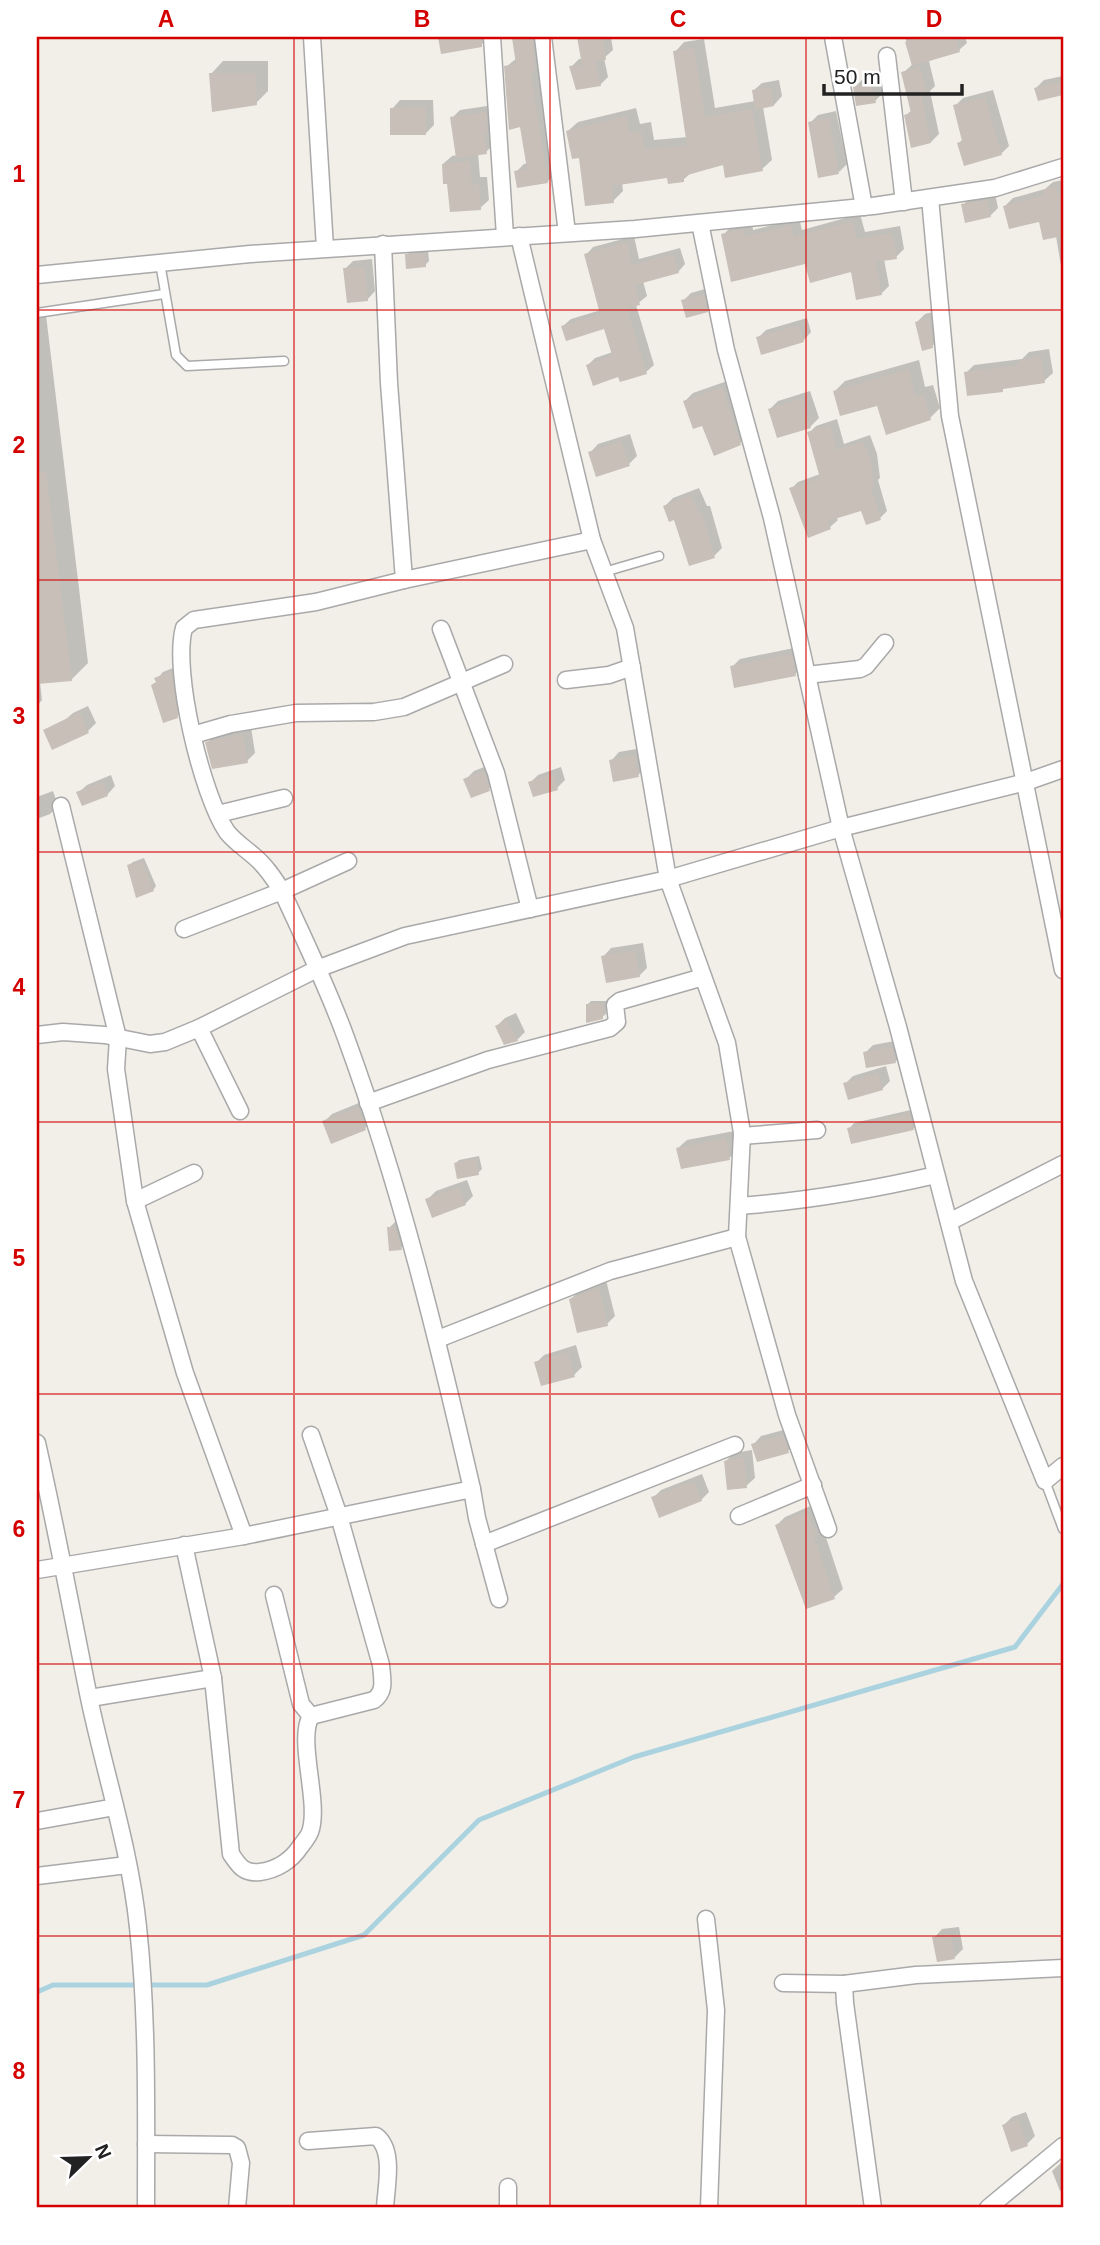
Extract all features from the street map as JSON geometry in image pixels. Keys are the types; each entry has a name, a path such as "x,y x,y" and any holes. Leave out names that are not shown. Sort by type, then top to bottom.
{"street":[{"path":"312,37 325,248"},
{"path":"492,37 512,236 592,540 625,628 668,879 727,1043 742,1136 737,1237 787,1415 828,1529"},
{"path":"543,37 567,233"},
{"path":"833,37 864,207"},
{"path":"887,56 904,202"},
{"path":"37,275 383,243 567,233 864,207 995,188 1063,167"},
{"path":"930,198 950,416 1063,970"},
{"path":"700,223 726,351 772,518 841,828 898,1027 964,1281 1045,1482 1063,1466"},
{"path":"383,243 389,383 404,580"},
{"path":"499,1599 438,1339 390,1166 346,1036 282,891 270,872 229,834 218,814 192,735 181,643 184,628 189,622 316,603 404,580 592,540"},
{"path":"440,629 496,773 530,909"},
{"path":"807,675 860,669 866,666 884,643"},
{"path":"192,735 231,724 296,713 374,712 404,707 504,664"},
{"path":"566,680 609,675 632,667"},
{"path":"37,1035 63,1032 150,1044 165,1042 200,1028 317,969 405,936 668,879 841,828 1026,782 1063,769"},
{"path":"218,814 284,798"},
{"path":"61,806 118,1038 116,1069 135,1201 185,1373 244,1536"},
{"path":"184,929 282,891 348,861"},
{"path":"368,1103 488,1060 610,1028 617,1022 615,1005 620,1001 703,976"},
{"path":"200,1028 240,1111"},
{"path":"742,1136 817,1130"},
{"path":"948,1222 1063,1164"},
{"path":"135,1201 194,1173"},
{"path":"739,1206 843,1194 936,1175"},
{"path":"438,1339 610,1271 737,1237"},
{"path":"184,1545 213,1678 231,1854 239,1867 248,1873 262,1872 283,1865 295,1856 311,1831 313,1809 307,1739 307,1723 311,1716 374,1700 381,1695 383,1689 381,1665 340,1516 311,1435"},
{"path":"37,1443 138,1925 144,2001 146,2208"},
{"path":"484,1544 735,1445"},
{"path":"739,1516 813,1485"},
{"path":"37,1570 244,1536 472,1489"},
{"path":"274,1595 301,1704 311,1716"},
{"path":"90,1698 213,1678"},
{"path":"37,1821 115,1807"},
{"path":"37,1876 127,1864"},
{"path":"706,1919 716,2010 709,2208"},
{"path":"783,1983 844,1984 916,1975 1063,1968"},
{"path":"844,1984 873,2208"},
{"path":"308,2141 376,2136 384,2142 387,2152 384,2208"},
{"path":"146,2144 237,2148 241,2163 237,2208"},
{"path":"988,2208 1063,2146"},
{"path":"508,2187 508,2208"}],"lane":[{"path":"160,263 176,355 187,366 284,361"},
{"path":"37,313 164,294"},
{"path":"604,572 659,556"},
{"path":"1045,1482 1063,1529"}],"building":[{"path":"438,37 482,37 482,47 441,54"},
{"path":"533,37 535,73 531,74 548,183 517,188 514,171 527,169 520,127 509,130 504,66 516,64 512,38"},
{"path":"577,37 603,37 606,60 595,61 601,86 576,90 569,66 582,65"},
{"path":"910,37 956,37 960,52 912,66 905,42 911,40"},
{"path":"694,48 705,117 752,109 763,171 725,178 723,165 684,176 684,182 668,184 667,178 612,186 614,203 585,206 579,158 572,159 566,131 626,116 630,133 641,131 645,149 687,146 673,51"},
{"path":"920,67 928,96 922,97 931,143 911,148 904,115 911,113 901,72"},
{"path":"209,73 256,73 257,105 212,112"},
{"path":"1063,81 1063,95 1038,101 1034,88"},
{"path":"872,83 876,103 856,106 853,87"},
{"path":"771,87 774,106 755,110 752,90"},
{"path":"985,97 1002,155 964,166 957,143 962,141 953,105"},
{"path":"426,107 426,135 390,135 390,108"},
{"path":"486,112 488,134 484,135 487,154 456,158 450,117"},
{"path":"829,118 839,174 818,178 808,122"},
{"path":"470,161 472,185 479,184 481,210 450,212 447,184 443,184 442,164"},
{"path":"1056,187 1058,195 1063,194 1063,236 1043,240 1039,222 1009,229 1003,206 1044,195 1043,190"},
{"path":"987,200 991,217 965,223 961,204"},
{"path":"852,221 857,239 892,233 897,259 875,262 882,295 856,300 851,272 810,283 805,264 731,282 721,234 744,229 745,237 791,225 794,237"},
{"path":"627,242 632,265 673,254 679,273 635,285 640,305 627,308 647,374 620,382 618,377 593,386 586,365 612,355 604,329 566,341 561,326 600,314 584,254"},
{"path":"425,253 426,267 406,269 405,254"},
{"path":"365,267 368,301 347,303 343,268"},
{"path":"704,294 708,312 686,318 681,300"},
{"path":"930,318 933,348 922,351 915,322"},
{"path":"799,325 804,342 761,355 756,337"},
{"path":"1041,356 1045,383 967,396 964,372 1019,365 1019,360"},
{"path":"909,369 915,396 923,394 931,420 886,435 877,406 840,416 833,391"},
{"path":"722,387 741,445 714,456 702,426 693,429 683,401"},
{"path":"802,398 811,428 777,438 768,409"},
{"path":"830,425 837,450 863,441 871,462 874,486 871,487 881,520 866,525 861,511 828,521 831,529 808,538 789,488 820,478 807,432"},
{"path":"621,441 630,466 596,477 588,452"},
{"path":"46,471 72,681 37,684 37,472"},
{"path":"691,495 699,513 702,513 715,558 689,566 674,520 669,522 663,506"},
{"path":"792,654 796,676 734,688 730,666"},
{"path":"172,671 178,718 163,723 151,685 156,682 154,678"},
{"path":"80,712 89,733 52,750 43,730"},
{"path":"243,734 248,763 212,769 205,742"},
{"path":"634,755 639,777 613,782 609,760"},
{"path":"484,771 490,791 471,798 463,779"},
{"path":"553,774 558,790 533,797 528,782"},
{"path":"103,782 108,796 82,806 76,792"},
{"path":"141,861 154,891 136,898 127,865"},
{"path":"635,950 640,977 606,983 601,956"},
{"path":"586,1004 603,1004 603,1019 586,1023"},
{"path":"507,1020 518,1041 504,1045 495,1026"},
{"path":"892,1047 896,1063 866,1068 863,1052"},
{"path":"878,1073 883,1090 848,1100 843,1083"},
{"path":"358,1107 366,1130 331,1144 322,1121"},
{"path":"909,1113 914,1130 851,1144 847,1128"},
{"path":"726,1138 730,1160 681,1169 676,1148"},
{"path":"476,1158 479,1175 457,1179 454,1163"},
{"path":"459,1187 466,1205 432,1218 425,1199"},
{"path":"387,1227 395,1227 402,1250 389,1251"},
{"path":"599,1287 608,1326 577,1333 569,1299"},
{"path":"568,1352 575,1377 541,1386 534,1362"},
{"path":"783,1435 789,1453 757,1462 751,1444"},
{"path":"744,1457 747,1488 727,1490 724,1461"},
{"path":"694,1481 702,1501 659,1518 651,1497"},
{"path":"807,1511 835,1599 806,1609 775,1525"},
{"path":"951,1934 955,1959 937,1962 932,1937"},
{"path":"1018,2119 1028,2146 1011,2152 1002,2125"}],"waterway":[{"path":"37,1992 53,1985 207,1985 364,1935 479,1820 634,1757 1015,1647 1063,1584"}]}
